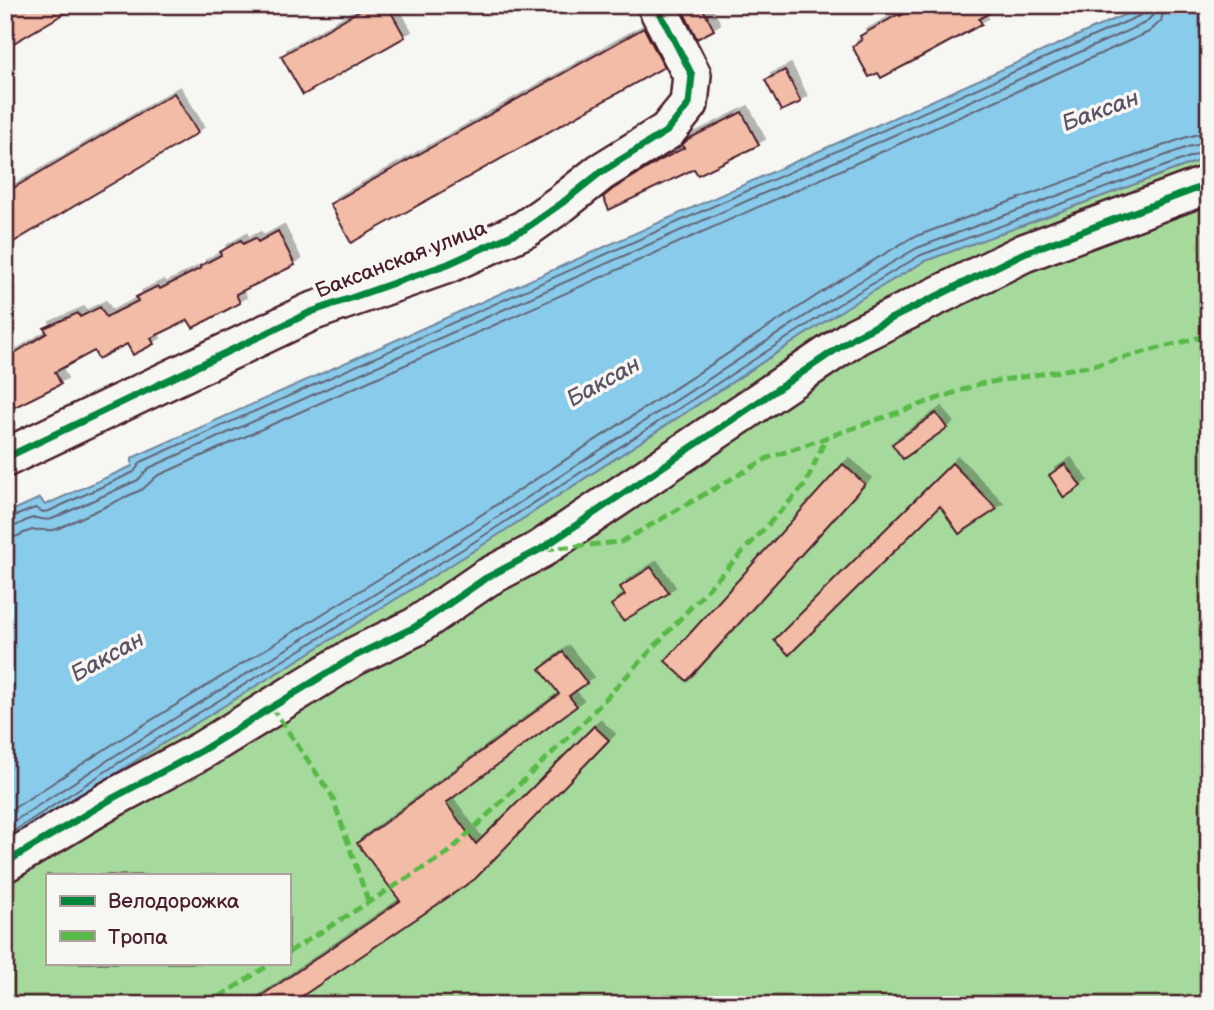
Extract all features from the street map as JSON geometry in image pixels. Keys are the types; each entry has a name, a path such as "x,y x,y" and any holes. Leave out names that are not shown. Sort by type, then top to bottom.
{"street":[{"name":"Баксанская улица","path":"5,458 311,312 449,264 524,229 601,173 667,131 689,104 692,75 656,5"},
{"path":"5,863 113,798 201,751 355,656 415,627 486,578 541,549 856,336 1024,253 1209,184"}],"green space":[{"path":"1209,157 1209,1005 5,1005 5,845 478,548 850,305 925,261"}],"water":[{"name":"Баксан","path":"1146,5 1209,5 1209,157 925,261 850,305 478,548 5,845 5,514 40,498 45,505 132,466 132,458"}],"building":[{"path":"5,5 79,5 5,48"},
{"path":"369,5 387,5 405,37 303,95 281,56"},
{"path":"701,5 714,30 697,39 681,7"},
{"path":"920,5 1004,5 979,19 982,24 921,57 881,78 878,73 869,77 852,46 862,40 860,36"},
{"path":"644,28 664,67 351,243 330,204"},
{"path":"785,70 801,102 781,111 765,80"},
{"path":"174,93 198,133 5,247 5,193"},
{"path":"742,112 759,145 698,175 694,169 609,210 603,197 613,189 684,148 682,145 688,139"},
{"path":"278,231 295,265 236,294 240,303 193,328 188,320 151,338 154,344 133,355 127,344 98,359 94,351 55,372 61,384 15,407 12,401 5,404 5,359 47,333 44,328 78,313 80,317 100,307 106,317 138,301 136,297 158,286 160,289 201,268 200,266 221,255 220,252 241,240 243,244 255,238 258,242"},
{"path":"936,413 947,428 903,459 892,444"},
{"path":"952,463 997,509 959,534 940,506 789,655 774,640"},
{"path":"843,464 865,484 687,681 665,661"},
{"path":"1065,464 1081,486 1064,498 1049,475"},
{"path":"651,567 669,593 623,621 611,605 625,595 620,587"},
{"path":"563,652 587,683 569,696 577,706 446,803 476,844 594,726 609,740 475,879 289,1005 248,1005 400,901 357,843 559,694 540,669"}],"marked path":[{"path":"545,549 621,542 768,458 979,384 1095,365 1209,335"},
{"path":"290,951 449,852 582,724 805,485 826,438"},
{"path":"271,706 332,796 368,901"},
{"path":"207,1005 270,964"}],"cycle path":[{"path":"5,458 311,312 448,264 525,229 601,172 667,131 689,104 692,75 656,5"},
{"path":"5,863 113,798 201,751 355,656 415,627 486,578 541,549 856,336 1024,253 1209,184"}]}
